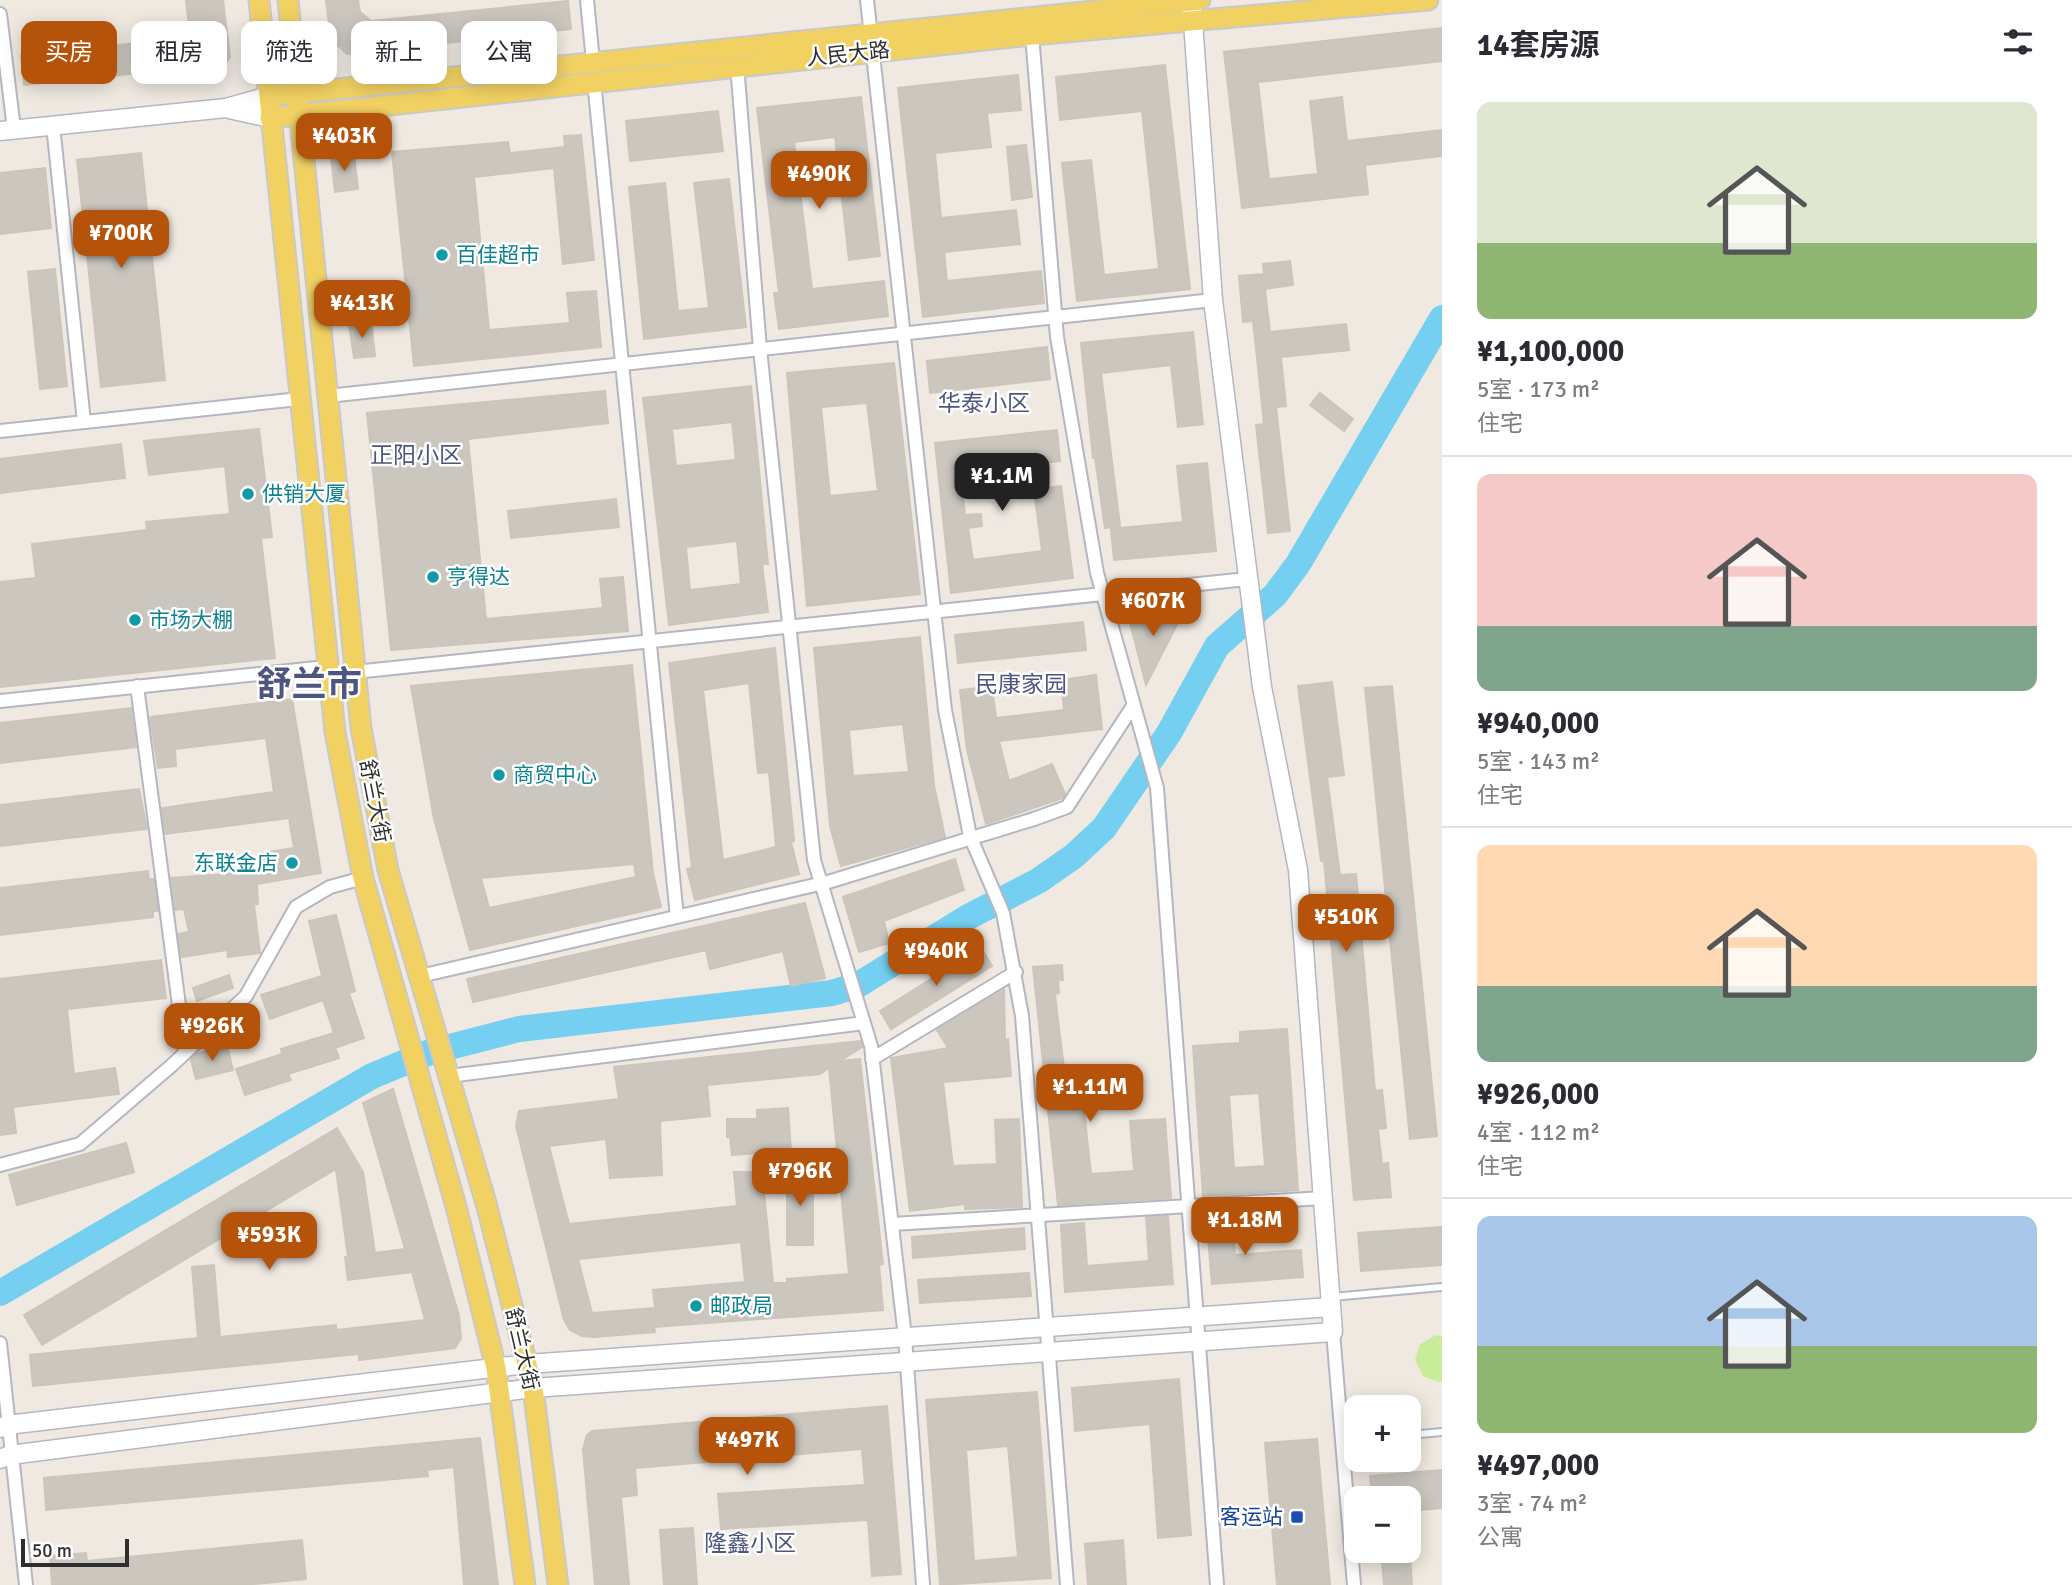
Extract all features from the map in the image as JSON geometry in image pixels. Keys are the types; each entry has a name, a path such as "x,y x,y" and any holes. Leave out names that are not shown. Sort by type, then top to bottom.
{"main road":[{"name":"舒兰大街","path":"259,0 326,667 363,878 423,1086 496,1368 525,1585"},
{"name":"舒兰大街","path":"288,0 361,728 388,870 486,1203 533,1388 558,1585"},
{"name":"人民大路","path":"269,96 594,72 737,65 871,43 1032,35 1192,7 1200,0"},
{"name":"人民大路","path":"270,118 594,72 1192,7 1428,0"}],"street":[{"path":"587,0 677,917"},
{"path":"867,0 932,612 945,710 971,838 1003,912 1016,972 1067,1585"},
{"path":"1192,7 1213,300 1247,579 1262,687 1298,870 1354,1585"},
{"path":"0,14 7,130 226,108 269,96"},
{"path":"1032,35 1055,317 1103,594 1157,788 1217,1585"},
{"path":"737,65 760,349 814,860 863,1020 872,1059 905,1337 923,1585"},
{"path":"226,108 270,118"},
{"path":"53,125 84,422"},
{"path":"328,396 1213,300"},
{"path":"0,431 299,399"},
{"path":"355,672 1247,579"},
{"path":"0,701 326,667"},
{"path":"137,686 185,1051"},
{"path":"420,976 821,884 1067,807 1133,709"},
{"path":"0,1165 80,1144 246,996 296,907 330,887 363,878"},
{"path":"872,1059 1016,972"},
{"path":"449,1075 863,1020"},
{"path":"892,1224 1322,1198"},
{"path":"4,1427 527,1364 1196,1317 1330,1302"},
{"path":"5,1457 533,1388 1333,1332"},
{"path":"0,1343 5,1457 26,1585"}],"lane":[{"path":"1330,1302 1442,1287"},
{"path":"1421,1434 1442,1432"}],"green space":[{"path":"1436,1335 1442,1336 1442,1381 1439,1382 1423,1376 1415,1360 1420,1344"}],"building":[{"path":"186,0 223,0 226,21 188,21"},
{"path":"326,0 358,0 360,12 371,21 351,21 351,54 347,54 337,45 337,21 329,21"},
{"path":"568,1 571,29 557,31 557,21 461,21 461,41 447,43 447,21 371,21"},
{"path":"1442,28 1442,61 1258,82 1269,179 1318,174 1310,101 1342,97 1347,141 1442,130 1442,156 1365,165 1368,194 1242,208 1224,52"},
{"path":"227,33 230,57 227,61"},
{"path":"131,44 131,74 117,75 117,45"},
{"path":"1165,65 1190,289 1077,301 1062,163 1091,160 1104,275 1159,269 1142,111 1060,120 1056,77"},
{"path":"1018,75 1021,110 987,113 991,147 935,153 941,218 1016,210 1020,244 944,252 947,281 1041,271 1044,303 923,317 898,88"},
{"path":"861,97 880,256 849,260 835,137 794,142 812,289 884,281 888,316 779,329 774,293 779,293 757,108"},
{"path":"718,111 723,151 630,161 626,121"},
{"name":"百佳超市","path":"581,135 594,260 563,264 554,168 474,177 489,330 570,323 567,293 596,291 601,347 414,366 392,152 508,142 510,153 565,147 564,136"},
{"path":"1026,145 1032,197 1012,200 1007,147"},
{"path":"141,153 165,380 101,387 77,160"},
{"path":"354,154 358,189 335,192 331,157"},
{"path":"45,168 51,228 0,234 0,173"},
{"path":"729,179 746,327 644,339 629,187 665,183 678,311 709,308 694,183"},
{"path":"1290,261 1293,285 1265,289 1270,332 1346,324 1349,350 1281,357 1286,406 1276,407 1290,531 1268,533 1256,425 1264,424 1253,321 1243,322 1239,276 1264,274 1263,264"},
{"path":"55,269 67,386 40,389 28,272"},
{"path":"371,321 375,356 354,358 349,324"},
{"path":"1193,332 1203,424 1178,427 1171,365 1101,373 1120,526 1105,528 1093,458 1081,343"},
{"path":"1047,347 1050,379 930,393 927,361"},
{"path":"894,363 920,594 807,606 787,373","holes":["867,403 878,491 830,496 821,407"]},
{"path":"751,386 768,564 762,564 768,612 669,625 643,398","holes":["732,422 736,460 676,466 672,429","737,541 741,584 690,590 686,547"]},
{"path":"605,391 608,423 468,439 486,619 603,608 600,579 623,577 628,631 391,650 367,413"},
{"path":"1320,393 1353,419 1344,431 1310,405"},
{"name":"市场大棚","path":"259,429 272,537 261,538 275,658 0,687 0,582 36,578 32,544 147,530 146,522 230,514 225,466 149,475 144,441"},
{"path":"1057,430 1060,461 960,472 965,515 981,514 982,526 968,528 973,560 1042,551 1034,490 1061,486 1073,578 951,593 935,443"},
{"path":"121,444 125,478 0,493 0,459"},
{"path":"1207,463 1216,551 1114,560 1111,529 1183,522 1177,466"},
{"path":"616,499 619,527 511,538 508,511"},
{"path":"1184,611 1146,685 1129,619"},
{"path":"1083,622 1086,650 958,663 955,635"},
{"path":"920,637 934,785 945,837 841,866 830,826 814,648","holes":["903,724 909,772 853,776 849,730"]},
{"path":"775,648 794,841 791,842 799,874 695,900 687,869 692,868 669,663","holes":["749,683 758,773 769,772 776,847 723,860 703,690"]},
{"path":"632,665 653,873 661,907 470,950 434,819 411,686","holes":["634,864 636,877 489,908 481,878"]},
{"path":"1096,675 1102,729 999,741 1009,781 1052,764 1065,794 1063,798 986,824 967,750 960,690 992,686 996,718 1064,710 1061,680"},
{"path":"1332,682 1344,775 1327,777 1340,875 1356,874 1375,1091 1382,1090 1386,1128 1378,1129 1382,1164 1388,1163 1391,1197 1354,1200 1324,861 1321,861 1298,686"},
{"path":"1392,686 1437,1136 1410,1139 1365,688"},
{"path":"292,699 321,873 257,884 258,904 254,904 260,953 228,957 227,950 181,957 178,934 189,932 184,909 175,910 171,878 265,871 262,853 294,848 289,818 165,834 162,808 274,792 266,738 175,749 176,766 158,768 150,717"},
{"path":"131,708 136,747 0,763 0,723"},
{"path":"139,789 147,829 0,846 0,805"},
{"path":"955,859 964,890 884,921 889,943 859,952 843,897"},
{"path":"148,871 149,879 154,879 158,911 153,911 153,917 0,935 0,888"},
{"path":"805,903 825,978 791,986 783,951 710,969 706,950 473,1002 467,979"},
{"path":"336,915 355,991 349,993 364,1038 335,1048 339,1058 288,1074 291,1080 245,1095 236,1069 282,1054 281,1049 334,1033 323,1000 270,1019 261,995 322,976 309,921"},
{"path":"981,948 992,966 891,1029 880,1011"},
{"path":"161,960 166,998 67,1009 74,1074 115,1068 119,1094 13,1107 16,1133 0,1135 0,979"},
{"path":"1062,965 1063,980 1058,980 1059,993 1055,994 1065,1076 1080,1074 1091,1174 1134,1171 1130,1121 1165,1119 1171,1198 1058,1205 1033,967"},
{"path":"229,975 233,988 197,1001 193,988"},
{"path":"1004,990 1005,1040 1008,1039 1011,1076 943,1082 953,1166 997,1164 995,1120 1019,1119 1022,1207 965,1209 965,1204 910,1211 891,1058 948,1048 937,1030"},
{"path":"1287,1029 1298,1190 1203,1196 1193,1046 1240,1043 1240,1032","holes":["1259,1093 1265,1166 1234,1168 1229,1095"]},
{"path":"860,1041 862,1047 840,1061 860,1059 883,1264 879,1265 883,1310 654,1327 655,1332 594,1337 582,1336 570,1330 564,1320 516,1126 519,1111 619,1099 614,1067","holes":["829,1068 849,1274 787,1279 787,1283 773,1283 762,1172 734,1172 737,1206 569,1224 549,1146 606,1139 610,1178 662,1175 660,1121 710,1116 707,1085 820,1074","741,1242 745,1282 653,1290 655,1308 592,1313 578,1259"]},
{"path":"227,1046 233,1070 196,1079 191,1060 196,1054"},
{"path":"393,1089 459,1316 461,1338 455,1348 359,1360 359,1354 33,1386 30,1355 198,1338 192,1267 214,1265 220,1337 336,1325 336,1330 425,1320 412,1272 348,1280 345,1257 348,1257 336,1169 42,1345 24,1315 337,1128 363,1172 375,1253 405,1249 363,1103"},
{"path":"788,1108 791,1151 732,1155 730,1137 727,1137 727,1119 757,1119 757,1110"},
{"path":"126,1143 134,1172 17,1205 9,1175"},
{"path":"787,1172 813,1172 813,1245 787,1245"},
{"path":"1231,1212 1235,1255 1301,1250 1303,1277 1212,1284 1206,1214"},
{"path":"1168,1216 1173,1284 1065,1292 1061,1225 1084,1223 1087,1266 1149,1261 1146,1217"},
{"path":"1442,1227 1442,1265 1361,1271 1358,1233"},
{"path":"1024,1228 1025,1249 913,1258 912,1237"},
{"path":"1029,1273 1031,1296 920,1303 918,1280"},
{"path":"1179,1379 1191,1535 1158,1538 1150,1424 1075,1431 1072,1388"},
{"path":"1037,1392 1051,1578 940,1585 926,1400","holes":["1008,1446 1018,1557 974,1561 966,1450"]},
{"path":"887,1406 901,1574 872,1576 868,1520 721,1529 718,1494 865,1485 862,1449 635,1468 637,1495 621,1497 629,1585 595,1585 583,1449 587,1435 592,1431"},
{"path":"480,1438 498,1585 464,1585 454,1467 427,1470 428,1476 46,1510 44,1478"},
{"path":"1317,1439 1330,1585 1277,1585 1265,1443"},
{"path":"1442,1470 1442,1508 1421,1510 1421,1486 1371,1486 1370,1476"},
{"path":"693,1528 697,1585 664,1585 660,1530"},
{"path":"302,1540 306,1579 244,1585 52,1585 50,1556 86,1553 87,1561"},
{"path":"1123,1540 1126,1585 1088,1585 1085,1544"},
{"path":"1382,1563 1411,1563 1412,1585 1384,1585"}],"waterway":[{"path":"0,1293 372,1076 430,1052 519,1029 832,993 858,985 968,917 1038,881 1074,856 1104,828 1169,733 1217,646 1275,595 1298,564 1442,318"}],"place":[{"name":"百佳超市","path":"442,255"},
{"name":"供销大厦","path":"248,494"},
{"name":"亨得达","path":"433,577"},
{"name":"市场大棚","path":"135,620"},
{"name":"商贸中心","path":"499,775"},
{"name":"东联金店","path":"292,863"},
{"name":"邮政局","path":"696,1306"},
{"name":"客运站","path":"1297,1517"}],"district":[{"name":"华泰小区","path":"984,403"},
{"name":"正阳小区","path":"416,455"},
{"name":"舒兰市","path":"309,684"},
{"name":"民康家园","path":"1021,684"},
{"name":"隆鑫小区","path":"750,1543"}]}
